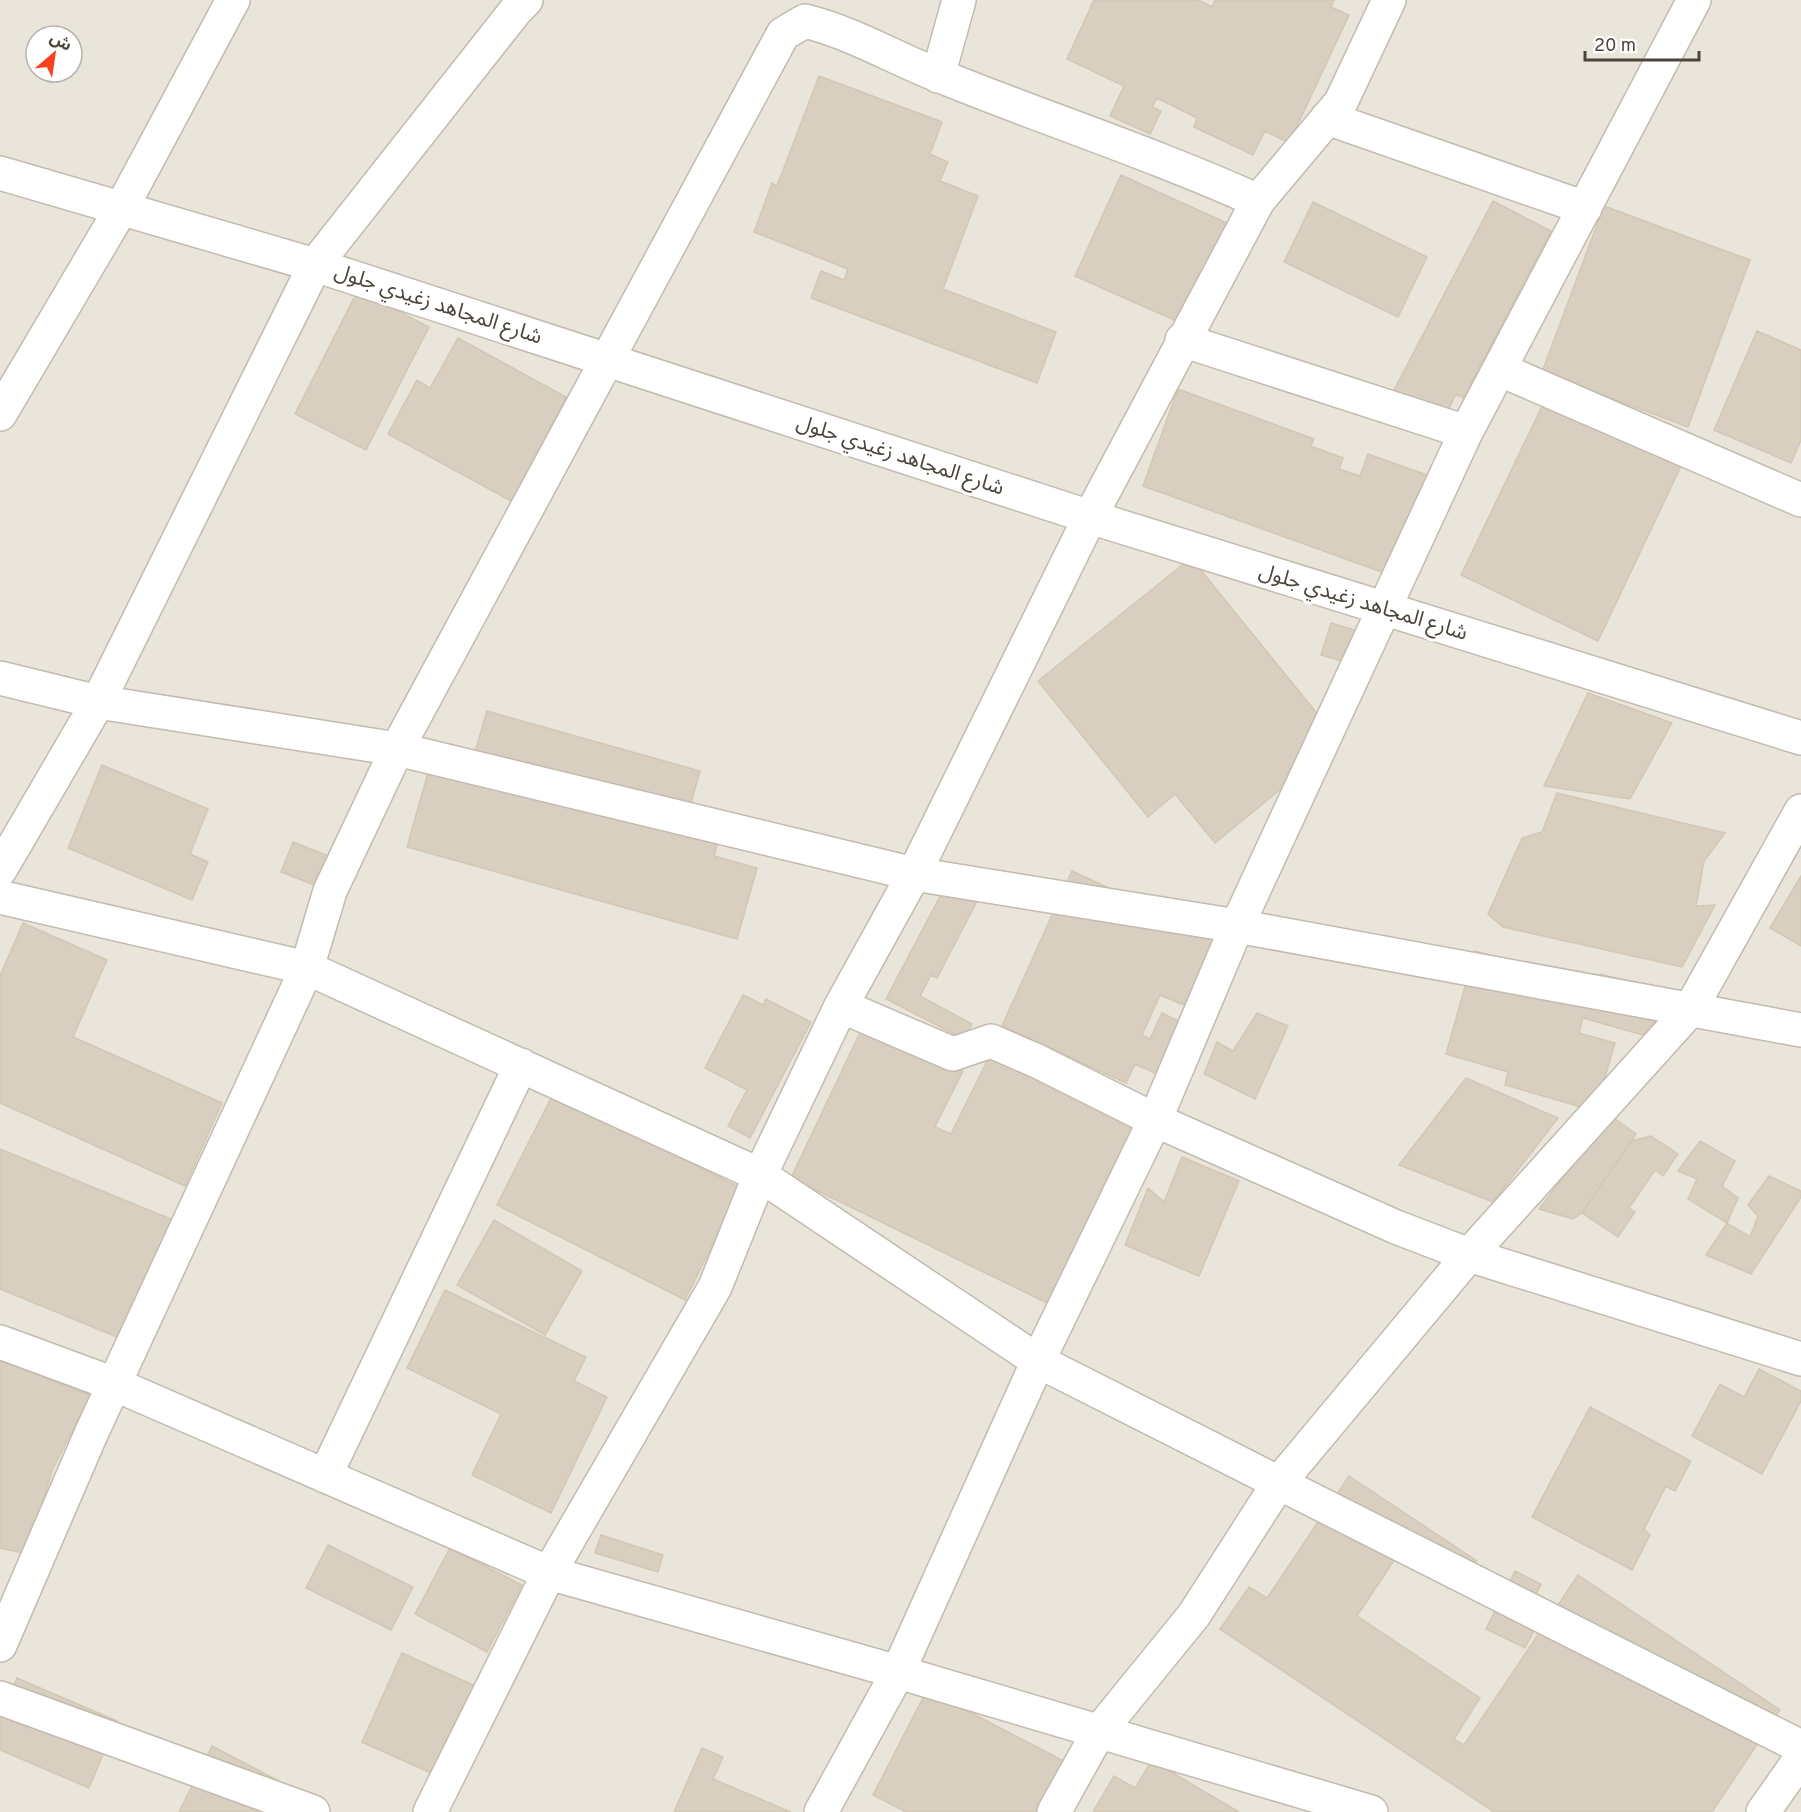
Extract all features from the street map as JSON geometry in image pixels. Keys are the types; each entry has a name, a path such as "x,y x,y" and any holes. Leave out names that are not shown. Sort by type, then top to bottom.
{"street":[{"path":"0,414 121,208 233,0"},
{"path":"0,870 98,702 315,265 526,0"},
{"path":"938,76 959,0"},
{"path":"430,1812 549,1574 715,1287 760,1175 841,1006 914,874 1090,517 1182,340 1258,201 1341,102 1389,0"},
{"path":"821,1812 898,1672 1038,1361 1155,1120 1237,926 1466,432 1501,370 1694,0"},
{"path":"0,1645 114,1384 307,968 330,891 397,749 783,34 805,21 833,28 938,76 1200,175 1258,201"},
{"path":"1327,118 1585,208"},
{"name":"شارع المجاهد زغيدي جلول","path":"0,173 315,265 1090,517 1801,738"},
{"path":"1182,340 1466,432"},
{"path":"1501,370 1801,500"},
{"path":"0,678 98,702 397,749 914,874 1237,926 1801,1030"},
{"path":"1054,1812 1098,1732 1194,1615 1278,1484 1468,1255 1690,1010 1801,812"},
{"path":"0,897 307,968 760,1175 1038,1361 1801,1747"},
{"path":"841,1006 953,1054 969,1051 991,1041 1037,1061 1155,1120 1396,1227 1468,1255 1801,1359"},
{"path":"325,1476 521,1065"},
{"path":"0,1342 114,1384 549,1574 898,1672 1364,1811"},
{"path":"0,1698 313,1812"},
{"path":"1763,1812 1801,1758"}],"shaded area":[{"path":"0,0 1801,0 1801,1812 0,1812"}],"building":[{"path":"1094,0 1198,0 1212,7 1215,0 1334,0 1331,7 1349,15 1289,143 1265,131 1253,155 1194,127 1197,118 1157,98 1152,107 1161,111 1150,134 1110,116 1124,86 1067,59"},
{"path":"819,76 942,122 930,154 948,162 940,181 978,196 943,289 1056,332 1037,383 811,298 821,271 844,280 848,269 754,232 772,183 777,186"},
{"path":"1121,175 1227,223 1181,323 1075,276"},
{"path":"1493,201 1551,231 1463,398 1456,394 1444,419 1393,392"},
{"path":"1313,202 1427,257 1398,317 1284,262"},
{"path":"1604,206 1750,260 1688,427 1542,372"},
{"path":"358,290 429,327 366,450 295,414"},
{"path":"1757,331 1801,350 1801,440 1791,463 1714,430"},
{"path":"458,338 566,397 545,438 558,445 524,508 388,434 417,380 430,388"},
{"path":"1178,389 1314,439 1311,446 1343,458 1339,469 1360,476 1368,454 1427,475 1390,575 1143,486"},
{"path":"1544,402 1684,460 1598,641 1461,575"},
{"path":"1191,558 1319,716 1293,779 1215,843 1175,794 1148,817 1038,681"},
{"path":"1331,623 1361,632 1352,664 1321,655"},
{"path":"1588,693 1672,723 1630,799 1544,786"},
{"path":"487,711 700,771 691,803 726,812 714,856 757,868 737,939 407,847 435,748 473,759"},
{"path":"102,765 208,809 190,854 208,862 192,900 68,848"},
{"path":"1557,793 1725,833 1704,861 1696,906 1715,905 1682,967 1503,927 1488,914 1522,838 1542,832"},
{"path":"293,842 341,861 330,891 281,872"},
{"path":"957,864 988,880 937,978 931,975 920,996 972,1024 964,1039 886,999"},
{"path":"1072,871 1222,940 1191,1008 1160,995 1142,1035 1150,1039 1162,1013 1191,1027 1157,1074 1135,1064 1126,1083 1002,1026"},
{"path":"1801,876 1801,946 1770,928"},
{"path":"23,923 107,960 73,1037 222,1103 185,1186 0,1103 0,976"},
{"path":"1475,951 1598,983 1600,974 1663,991 1650,1037 1583,1018 1579,1033 1615,1043 1595,1111 1505,1085 1508,1072 1446,1054"},
{"path":"743,995 763,1005 766,999 811,1022 750,1138 728,1126 747,1090 705,1068"},
{"path":"1257,1013 1288,1026 1255,1099 1204,1074 1217,1042 1233,1051"},
{"path":"865,1022 963,1071 935,1127 951,1134 992,1051 1149,1127 1053,1306 791,1178"},
{"path":"1466,1078 1558,1118 1493,1202 1399,1165"},
{"path":"553,1094 741,1188 685,1300 497,1205"},
{"path":"1610,1115 1636,1134 1582,1213 1573,1219 1539,1209"},
{"path":"1651,1136 1678,1154 1663,1176 1655,1170 1629,1208 1635,1212 1618,1237 1582,1213 1631,1141"},
{"path":"1700,1141 1735,1161 1722,1186 1738,1198 1727,1223 1688,1199 1697,1179 1678,1171"},
{"path":"0,1149 173,1220 124,1340 0,1289"},
{"path":"1182,1157 1239,1181 1199,1276 1125,1245 1148,1188 1164,1202"},
{"path":"1769,1176 1801,1191 1801,1197 1751,1274 1706,1255 1727,1223 1750,1237 1758,1216 1748,1205"},
{"path":"494,1220 582,1271 545,1335 457,1285"},
{"path":"445,1290 586,1357 574,1381 607,1397 551,1513 472,1475 501,1414 407,1368"},
{"path":"0,1360 90,1395 52,1471 27,1554 0,1548"},
{"path":"1759,1369 1801,1391 1801,1401 1762,1474 1692,1436 1720,1384 1744,1397"},
{"path":"1590,1407 1691,1461 1675,1491 1666,1486 1644,1529 1650,1535 1632,1570 1532,1517"},
{"path":"1349,1476 1477,1561 1468,1574 1401,1550 1357,1616 1480,1698 1454,1739 1464,1745 1578,1575 1780,1710 1712,1812 1494,1812 1220,1629 1249,1587 1267,1598"},
{"path":"601,1535 663,1555 658,1572 595,1553"},
{"path":"328,1545 413,1587 391,1630 306,1588"},
{"path":"450,1548 522,1585 487,1652 415,1614"},
{"path":"1515,1571 1541,1584 1529,1609 1542,1615 1525,1648 1486,1629"},
{"path":"402,1653 482,1689 442,1778 362,1742"},
{"path":"17,1678 117,1721 89,1788 0,1750 0,1718"},
{"path":"927,1690 1066,1762 1040,1812 906,1812 873,1795"},
{"path":"212,1746 281,1782 265,1812 179,1812"},
{"path":"702,1748 723,1757 713,1779 791,1812 674,1812"},
{"path":"1152,1760 1239,1812 1093,1812 1114,1776 1135,1788"}]}
